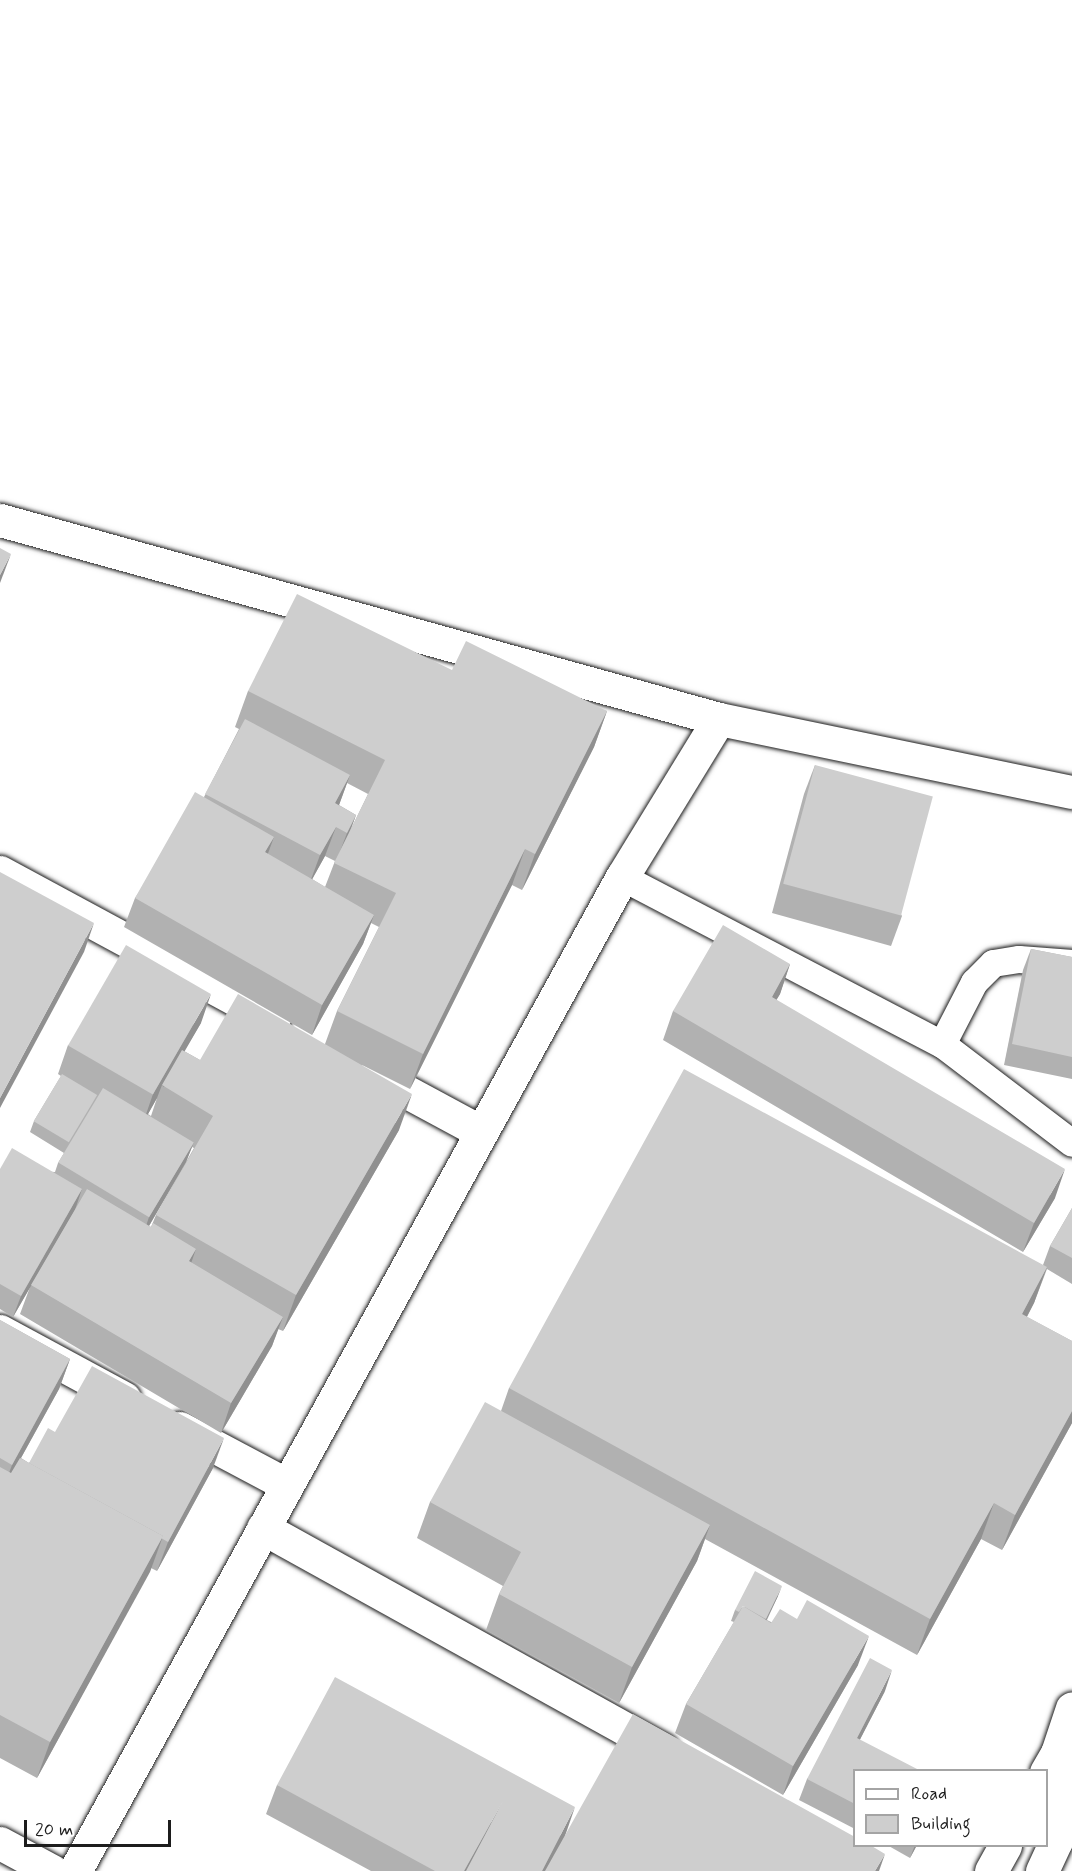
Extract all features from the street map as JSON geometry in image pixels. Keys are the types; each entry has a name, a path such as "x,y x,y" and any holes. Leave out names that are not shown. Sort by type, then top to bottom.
{"street":[{"path":"0,520 719,719 1072,792"},
{"path":"75,1871 622,877 719,719"},
{"path":"0,872 303,1036"},
{"path":"345,1059 481,1132"},
{"path":"0,1330 287,1485"},
{"path":"263,1528 691,1766"},
{"path":"1042,1871 1056,1841 1052,1762 1072,1708"},
{"path":"0,1843 52,1871"},
{"path":"991,1871 1004,1847"}],"lane":[{"path":"622,877 942,1044 1072,1143"},
{"path":"942,1044 974,982 993,963 1018,959 1072,963"}],"building":[{"path":"0,548 11,554 0,575"},
{"path":"297,594 452,670 466,641 607,711 535,854 525,849 423,1054 337,1011 396,893 334,863 385,760 248,691"},
{"path":"245,719 350,775 335,803 356,815 347,833 336,827 320,855 205,794"},
{"path":"815,765 933,797 901,915 783,884"},
{"path":"195,792 274,837 265,852 374,915 322,1005 135,898"},
{"path":"0,872 94,923 0,1098"},
{"path":"723,925 790,964 772,997 1065,1169 1034,1223 673,1011"},
{"path":"126,945 211,994 153,1094 68,1045"},
{"path":"1031,949 1072,957 1072,1057 1012,1044"},
{"path":"238,994 412,1094 296,1295 156,1215 213,1116 162,1085 182,1050 200,1060"},
{"path":"684,1069 1047,1267 1022,1314 1072,1341 1072,1411 1015,1515 994,1503 930,1619 509,1388"},
{"path":"62,1074 97,1095 69,1142 34,1121"},
{"path":"103,1088 194,1143 149,1217 58,1163"},
{"path":"12,1148 82,1189 21,1296 0,1284 0,1169"},
{"path":"87,1189 151,1227 153,1223 196,1249 189,1261 283,1317 231,1403 31,1285"},
{"path":"1072,1208 1072,1258 1050,1246"},
{"path":"0,1320 70,1359 12,1465 0,1458"},
{"path":"92,1366 224,1438 168,1542 161,1538 163,1536 29,1463 48,1428 55,1432"},
{"path":"485,1402 710,1525 632,1667 499,1594 521,1552 430,1502"},
{"path":"20,1458 163,1536 50,1742 0,1715 0,1467 11,1473"},
{"path":"755,1571 782,1586 766,1619 743,1606 739,1612 735,1610"},
{"path":"807,1600 869,1636 793,1766 686,1704 743,1606 771,1623 780,1609 797,1619"},
{"path":"870,1658 892,1670 857,1738 917,1769 853,1769 853,1803 807,1779"},
{"path":"335,1677 575,1807 542,1871 466,1871 503,1801 464,1871 435,1871 277,1785"},
{"path":"633,1714 853,1836 853,1847 873,1847 885,1854 875,1871 545,1871"}]}
